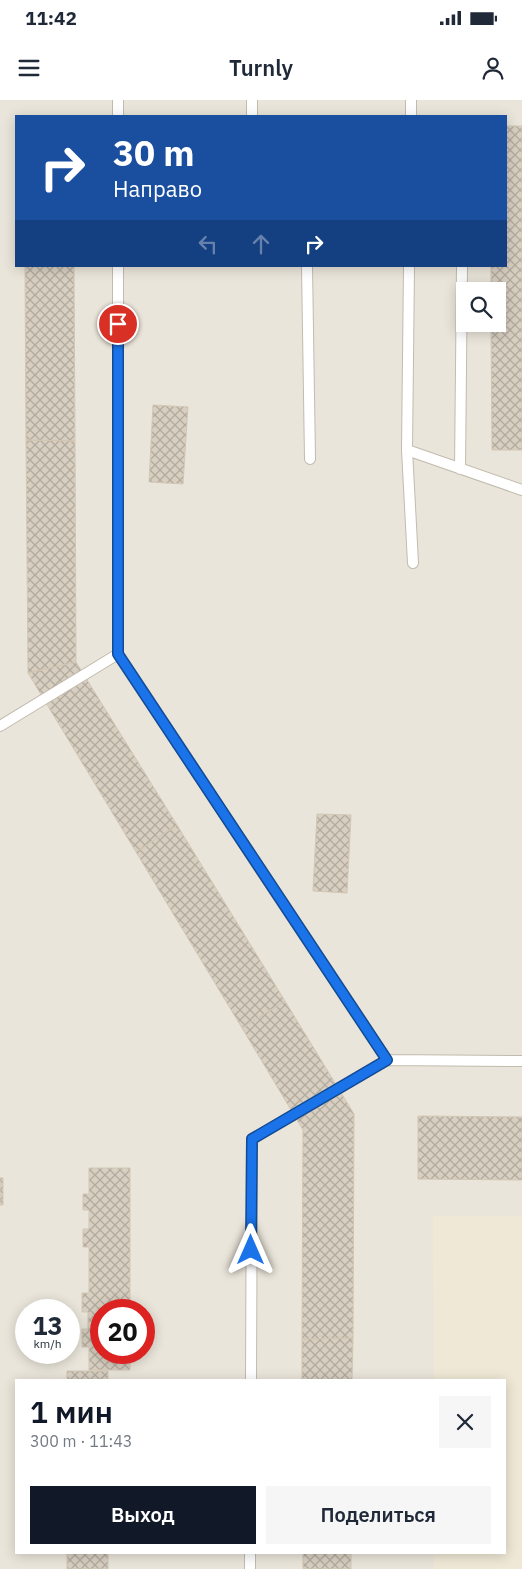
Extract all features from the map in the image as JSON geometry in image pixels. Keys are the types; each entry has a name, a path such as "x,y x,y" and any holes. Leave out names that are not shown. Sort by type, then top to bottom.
{"lane":[{"path":"118,100 118,115"},
{"path":"252,100 252,115"},
{"path":"411,100 411,115"},
{"path":"118,267 118,654 387,1060"},
{"path":"307,267 310,459"},
{"path":"409,267 407,450 413,563"},
{"path":"460,469 462,267"},
{"path":"407,450 522,490"},
{"path":"0,726 118,654"},
{"path":"251,1379 252,1139 387,1060 522,1061"},
{"path":"250,1554 250,1569"}],"shaded area":[{"path":"0,100 522,100 522,1569 0,1569"},
{"path":"433,1216 522,1216 522,1569 434,1569 434,1554 506,1554 506,1379 434,1379"}],"building":[{"path":"507,126 522,126 522,450 492,450 491,332 506,332 506,282 491,282 491,267 507,267"},
{"path":"25,267 74,267 75,441 26,440"},
{"path":"153,405 188,407 183,484 149,482"},
{"path":"26,440 75,441 76,662 28,673"},
{"path":"76,662 177,825 136,852 28,673"},
{"path":"317,814 351,815 347,893 313,891"},
{"path":"177,825 285,1001 242,1028 136,852"},
{"path":"285,1001 354,1114 353,1338 302,1339 303,1130 242,1028"},
{"path":"418,1116 522,1117 522,1180 418,1179"},
{"path":"89,1168 130,1168 130,1299 90,1299 90,1364 130,1364 130,1370 89,1370 89,1347 82,1347 82,1329 88,1329 88,1312 82,1312 82,1293 89,1293 89,1247 83,1247 83,1229 89,1229 89,1210 83,1210 83,1194 89,1194"},
{"path":"0,1178 3,1178 3,1205 0,1205"},
{"path":"353,1338 352,1379 302,1379 302,1339"},
{"path":"67,1371 108,1371 108,1379 67,1379"},
{"path":"67,1554 108,1554 108,1569 67,1569"},
{"path":"303,1554 351,1554 351,1569 303,1569"}],"route":[{"path":"118,324 118,654 387,1060 252,1139 251,1250"}]}
